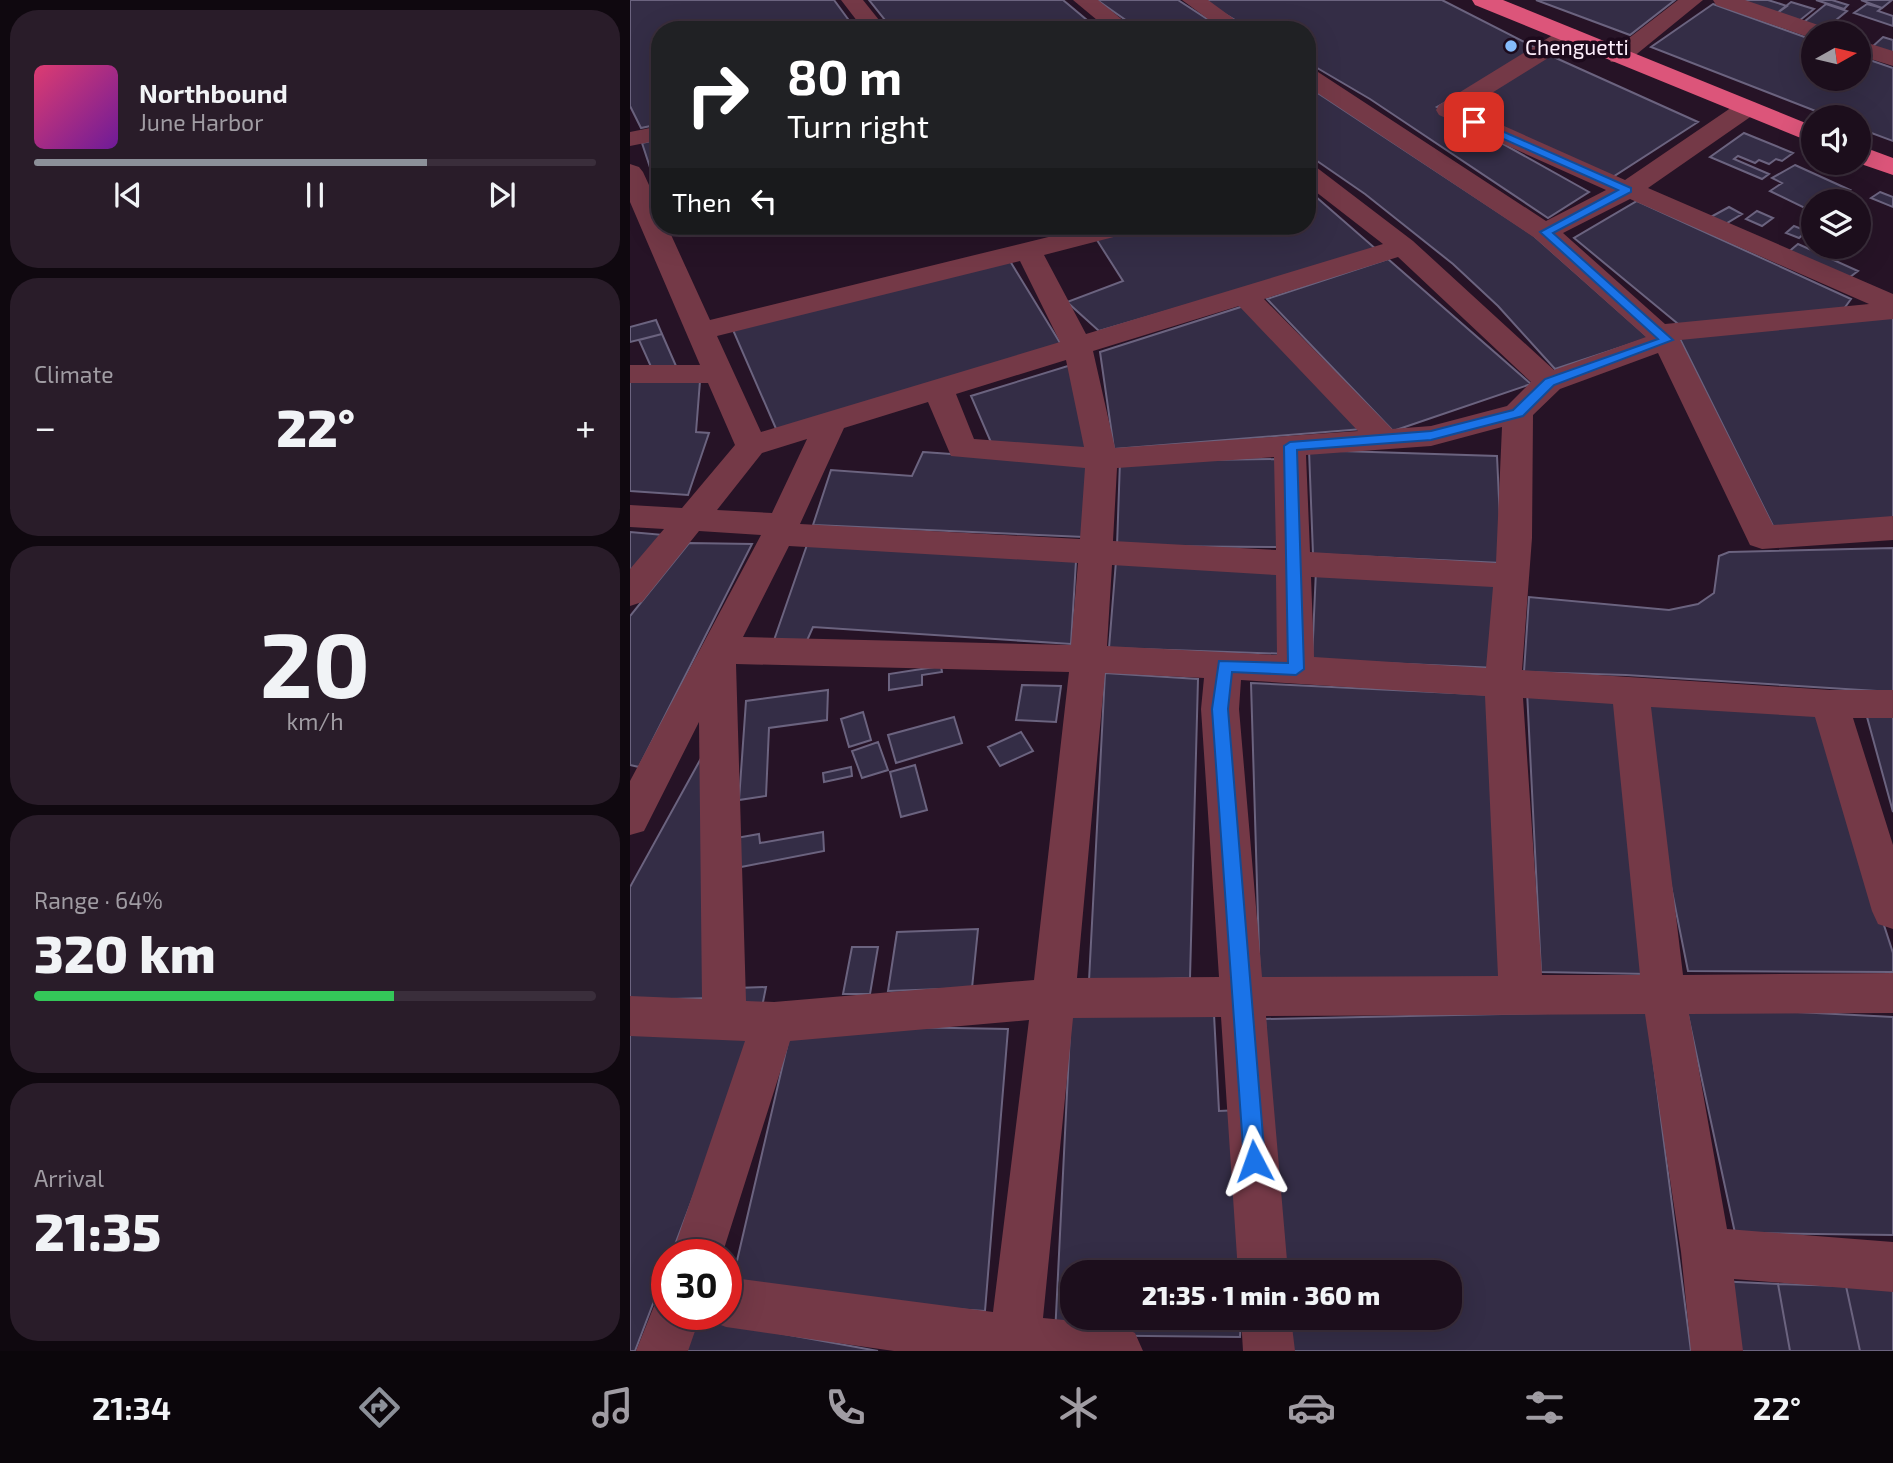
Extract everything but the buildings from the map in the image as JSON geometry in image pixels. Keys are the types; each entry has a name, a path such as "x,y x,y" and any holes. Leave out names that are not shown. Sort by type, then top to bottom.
{"highway":[{"path":"1483,0 1801,130"},
{"path":"1871,158 1893,167"}],"street":[{"path":"852,0 869,21"},
{"path":"1084,0 1112,21"},
{"path":"1193,0 1224,21"},
{"path":"1619,57 1692,0"},
{"path":"1724,0 1801,27"},
{"path":"1569,35 1448,110 1893,304"},
{"path":"1871,51 1893,59"},
{"path":"1316,81 1545,232 1662,336 1762,537 1893,528"},
{"path":"1545,232 1628,189 1747,108"},
{"path":"630,139 651,135"},
{"path":"630,172 651,218"},
{"path":"1316,180 1403,247 1549,382"},
{"path":"659,235 751,446"},
{"path":"702,331 1089,235"},
{"path":"630,593 751,446 824,437 939,390 1403,247"},
{"path":"1015,1341 1083,731 1102,459 1078,348 1028,251"},
{"path":"1245,296 1384,439"},
{"path":"939,390 962,449 1102,459 1431,436 1518,413 1549,382 1662,336 1893,310"},
{"path":"630,374 720,374"},
{"path":"1518,413 1515,538 1503,682 1521,995"},
{"path":"635,799 717,650 824,437"},
{"path":"1290,446 1296,669"},
{"path":"630,516 1096,553 1511,576"},
{"path":"717,650 1224,665 1830,704 1893,704"},
{"path":"717,650 724,1019"},
{"path":"1224,665 1220,709 1262,1260"},
{"path":"1630,691 1664,994 1706,1252 1717,1351"},
{"path":"1830,704 1893,911"},
{"path":"630,1016 774,1022 1054,998 1893,993"},
{"path":"702,1239 774,1022"},
{"path":"1706,1252 1893,1267"},
{"path":"742,1305 960,1343 1015,1341 1117,1351"},
{"path":"662,1351 670,1330"},
{"path":"1267,1330 1269,1351"}],"place":[{"name":"Chenguetti","path":"1511,46"}],"route":[{"path":"1254,1161 1220,709 1224,665 1296,669 1290,446 1431,436 1518,413 1549,382 1666,340 1545,232 1627,190 1474,122"}]}
